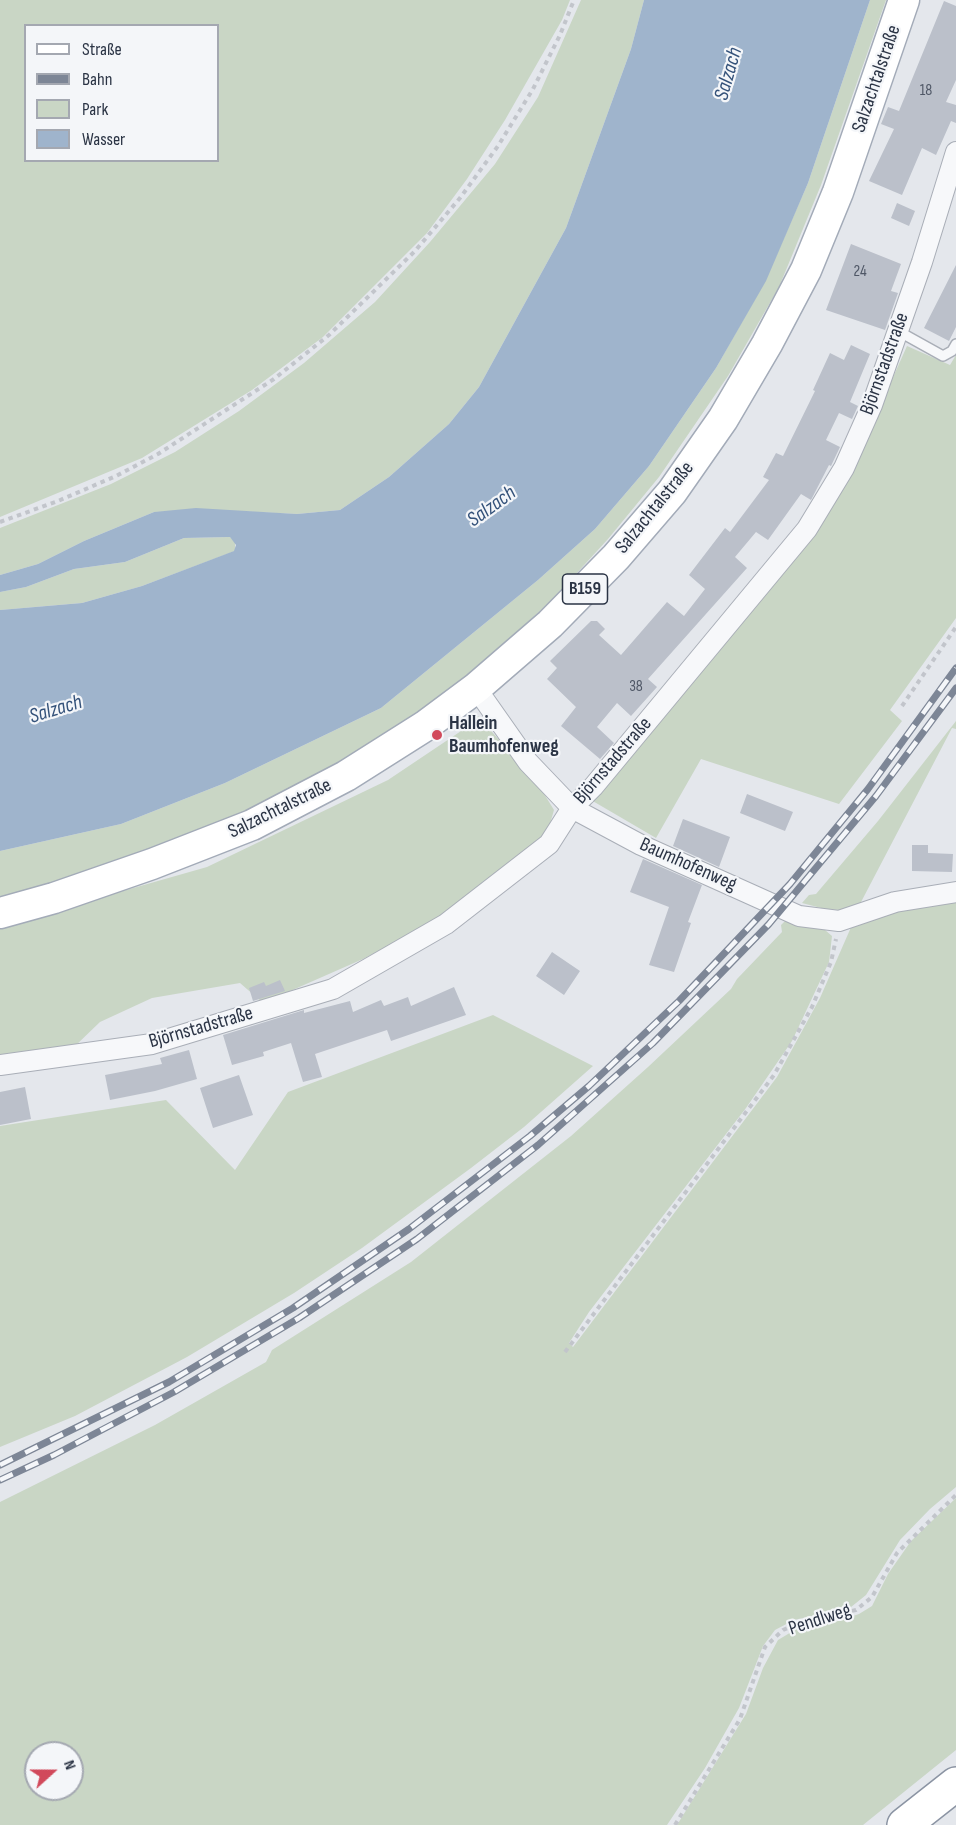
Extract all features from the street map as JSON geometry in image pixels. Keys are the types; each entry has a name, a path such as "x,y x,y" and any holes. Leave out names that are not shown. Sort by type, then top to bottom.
{"highway":[{"path":"904,1825 956,1784"}],"main road":[{"name":"Salzachtalstraße","path":"0,913 54,898 141,868 252,825 346,776 424,726 476,687 550,624 616,557 672,492 723,419 767,344 806,270 838,192 904,0"}],"street":[{"name":"Björnstadstraße","path":"0,1065 152,1044 333,989 446,924 549,844 572,808 593,787 807,529 844,468 872,405 956,152"},
{"name":"Baumhofenweg","path":"476,687 528,762 572,808 641,845 799,916 839,921 895,902 956,892"}],"lane":[{"path":"898,331 943,356 952,351 956,344"}],"path":[{"path":"0,522 77,493 158,454 274,379 329,335 415,251 485,163 533,89 560,35 574,0"},
{"path":"902,706 956,627"},
{"path":"565,1353 774,1075 794,1043 831,962 839,921"},
{"name":"Pendlweg","path":"675,1825 740,1719 765,1647 783,1630 804,1621 856,1610 872,1598 897,1553 956,1495"}],"green space":[{"path":"0,0 570,0 562,20 505,120 467,179 427,233 323,337 252,390 142,458 0,517"},
{"path":"581,0 644,0 631,49 566,228 479,387 449,424 389,477 340,510 297,514 234,511 154,512 84,541 38,564 0,575 0,528 111,484 175,452 239,411 304,363 375,302 430,242 495,164 538,97"},
{"path":"870,0 886,0 821,185 779,287 728,376 659,477 608,539 553,599 445,698 369,749 242,818 0,903 0,851 121,824 225,783 381,708 538,580 595,529 649,466 716,368 765,281 808,183"},
{"path":"907,346 950,365 956,355 956,618 890,710 902,721 839,804 701,759 656,838 591,800 856,460"},
{"path":"230,537 235,541 235,551 142,586 82,603 0,610 0,592 26,587 74,569 125,562 184,538"},
{"path":"478,716 538,784 554,810 549,827 537,846 433,922 363,959 263,1003 240,983 152,998 100,1022 73,1048 0,1059 0,926 207,867 388,780 467,727"},
{"path":"956,721 956,729 952,728 860,904 840,910 802,903 809,895 816,894 878,821"},
{"path":"956,898 956,1487 930,1509 900,1540 866,1595 851,1607 794,1620 775,1630 763,1646 739,1708 705,1768 667,1825 0,1825 0,1502 155,1425 266,1362 272,1350 411,1262 571,1136 648,1067 731,989 737,979 782,932 781,925 786,920 825,930 832,936 829,962 792,1041 746,1108 589,1312 569,1343 573,1347 777,1077 820,998 852,925 896,910"},
{"path":"493,1015 593,1066 524,1127 471,1168 362,1248 294,1293 187,1357 75,1416 0,1447 0,1126 166,1100 235,1170 288,1092"},
{"path":"956,1498 956,1750 863,1825 677,1825 746,1714 763,1668 778,1640 798,1628 835,1622 859,1614 872,1606 888,1574 911,1541"}],"water":[{"name":"Salzach","path":"644,0 870,0 808,183 766,281 716,368 649,466 595,529 538,580 381,708 225,783 121,824 0,851 0,610 82,603 142,586 234,551 236,545 230,537 184,538 125,562 74,569 26,587 0,592 0,575 38,564 84,541 154,512 196,508 297,514 340,510 389,477 449,424 479,387 566,228 631,49"}],"building":[{"path":"944,1 956,6 956,80 946,102 956,105 956,123 951,121 936,155 922,148 902,195 869,181 894,129 881,124 888,107 899,111"},
{"path":"897,203 915,211 909,226 891,218"},
{"path":"851,244 901,264 891,291 898,293 885,330 826,310"},
{"path":"956,265 956,327 949,341 924,328"},
{"path":"851,345 870,354 850,402 858,406 852,419 839,413 826,440 840,447 811,500 801,494 768,540 756,532 735,557 747,568 648,679 657,687 631,716 617,703 597,727 614,743 600,759 561,726 576,707 547,679 557,668 550,661 591,621 597,621 605,629 599,635 621,655 667,602 684,616 705,589 689,575 725,528 730,532 769,480 763,477 776,453 783,456 815,391 813,390 830,353 844,360"},
{"path":"747,794 793,812 785,831 740,813"},
{"path":"683,819 730,837 719,867 673,846"},
{"path":"912,845 928,845 928,853 953,854 952,872 912,871"},
{"path":"643,859 702,885 688,922 691,923 674,972 649,965 669,907 630,892"},
{"path":"552,952 580,971 564,995 536,976"},
{"path":"280,980 285,991 253,1001 249,988 264,982 266,986"},
{"path":"454,987 466,1015 391,1041 387,1030 315,1054 322,1077 303,1082 291,1043 263,1052 264,1056 232,1065 223,1035 304,1010 304,1013 350,1001 353,1012 381,1000 384,1006 408,997 411,1006"},
{"path":"189,1050 197,1079 155,1091 110,1100 105,1075 162,1064 160,1058"},
{"path":"239,1075 253,1115 213,1128 200,1088"},
{"path":"25,1087 31,1119 0,1125 0,1092"}],"railway":[{"path":"0,1465 169,1382 293,1308 409,1229 530,1136 589,1086 679,1001 790,884 868,789 956,668"},
{"path":"0,1480 54,1455 174,1392 299,1318 417,1239 538,1145 653,1043 769,924 876,796 956,688"}],"place":[{"name":"Hallein Baumhofenweg","path":"437,735"}]}
